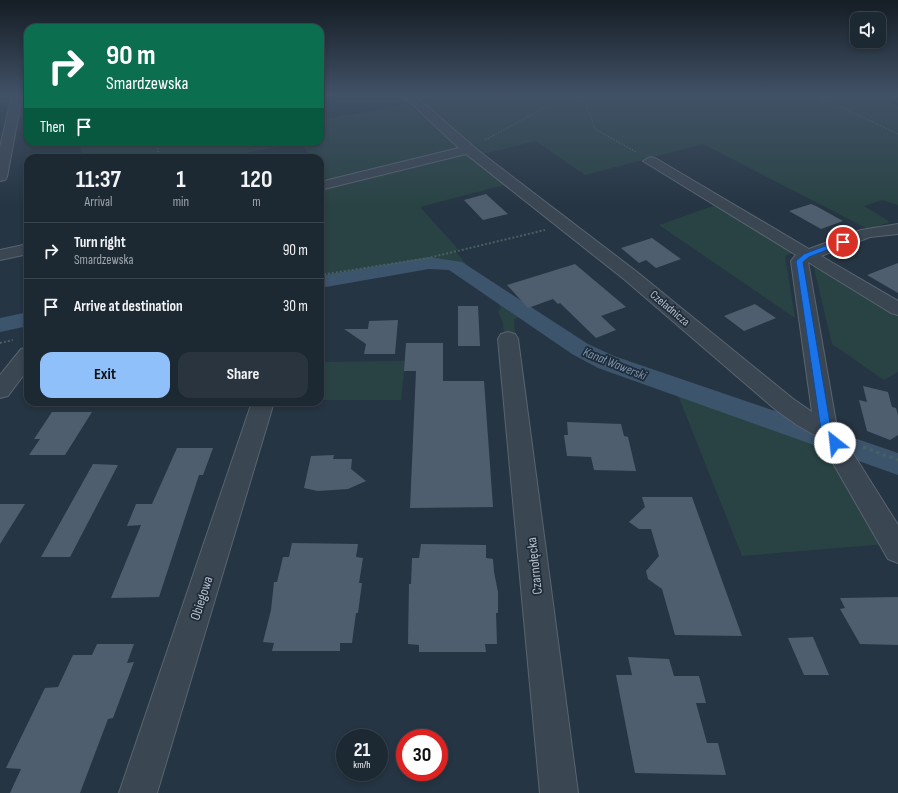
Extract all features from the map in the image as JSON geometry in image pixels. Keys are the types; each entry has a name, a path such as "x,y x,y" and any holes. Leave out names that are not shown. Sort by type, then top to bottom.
{"street":[{"path":"0,177 8,132"},
{"name":"Czeladnicza","path":"450,132 631,276 784,404 832,438"},
{"path":"324,185 470,149"},
{"path":"650,161 898,309"},
{"path":"898,229 867,233 807,255 799,261 832,438 898,550"},
{"path":"0,255 24,249"},
{"name":"Czarnołęcka","path":"508,339 559,793"},
{"path":"0,390 24,359"},
{"name":"Obiegowa","path":"138,793 262,406"}],"path":[{"path":"470,149 501,132"},
{"path":"600,132 650,161"},
{"path":"324,274 428,258 567,225"}],"green space":[{"path":"324,132 442,132 461,148 327,180 324,175 324,154 309,154 303,146 324,146"},
{"path":"458,132 898,132 898,205 882,200 864,206 890,222 868,229 703,144 585,175 536,141 484,154"},
{"path":"81,146 284,146 239,154 82,154"},
{"path":"469,154 504,185 420,207 458,249 455,251 478,277 596,351 609,357 785,419 807,439 826,446 886,544 742,556 678,395 575,352 522,317 514,319 515,336 504,336 503,323 498,312 501,308 496,298 446,268 437,266 420,268 324,285 324,189"},
{"path":"716,205 795,252 785,256 795,318 659,225"},
{"path":"818,266 898,314 898,372 884,380 832,344 814,268"},
{"path":"405,361 401,400 324,400 324,362"},
{"path":"850,441 898,457 898,472 854,456"}],"building":[{"path":"486,194 508,214 483,220 464,200"},
{"path":"811,204 843,221 821,229 789,211"},
{"path":"652,238 681,259 656,268 646,260 639,263 621,248"},
{"path":"898,263 898,293 867,275"},
{"path":"575,264 626,307 601,316 616,330 596,338 560,303 558,304 553,299 528,308 507,285"},
{"path":"755,304 776,318 744,331 724,316"},
{"path":"458,306 478,306 480,346 458,346"},
{"path":"398,320 395,354 364,354 366,344 344,329 368,329 369,321"},
{"path":"406,343 443,343 443,381 484,381 493,507 410,508 416,371 404,371"},
{"path":"863,386 888,392 892,407 896,408 898,415 898,435 890,440 867,431 859,400 867,402"},
{"path":"52,412 92,412 65,455 29,455 40,439 34,439"},
{"path":"567,422 621,424 624,436 628,437 636,471 594,470 591,457 567,456 564,435 568,435"},
{"path":"177,448 213,448 203,475 199,475 159,597 111,598 141,525 127,526 136,504 152,504"},
{"path":"334,455 333,459 352,459 351,469 366,481 348,489 318,491 304,488 311,456"},
{"path":"93,464 118,465 70,557 41,557"},
{"path":"642,497 692,497 742,636 675,635 662,589 648,579 646,571 659,556 651,529 639,529 629,522 645,507"},
{"path":"0,504 25,504 0,544"},
{"path":"292,543 358,544 356,557 363,558 359,583 362,583 358,613 356,613 352,643 340,643 340,651 272,651 274,643 263,642 271,610 274,582 277,582 283,557 289,557"},
{"path":"421,544 486,545 486,558 493,559 498,592 498,613 496,613 497,644 485,644 486,652 419,652 419,645 408,644 409,584 411,584 412,558 419,558"},
{"path":"898,597 898,645 860,644 840,609 845,608 840,598"},
{"path":"813,637 829,675 804,675 788,638"},
{"path":"97,644 134,644 127,663 134,662 113,718 108,719 80,793 10,793 21,769 6,768 45,688 58,687 73,655 92,655"},
{"path":"628,657 669,659 674,676 699,676 706,703 696,703 707,743 718,743 726,775 635,773 616,675 632,675"}],"waterway":[{"name":"Kanał Wawerski","path":"324,281 429,263 455,266 580,349 606,362 898,464"},
{"name":"Kanał Wawerski","path":"0,325 24,320"}],"route":[{"path":"835,443 826,430 799,261 807,255 843,242"}]}
